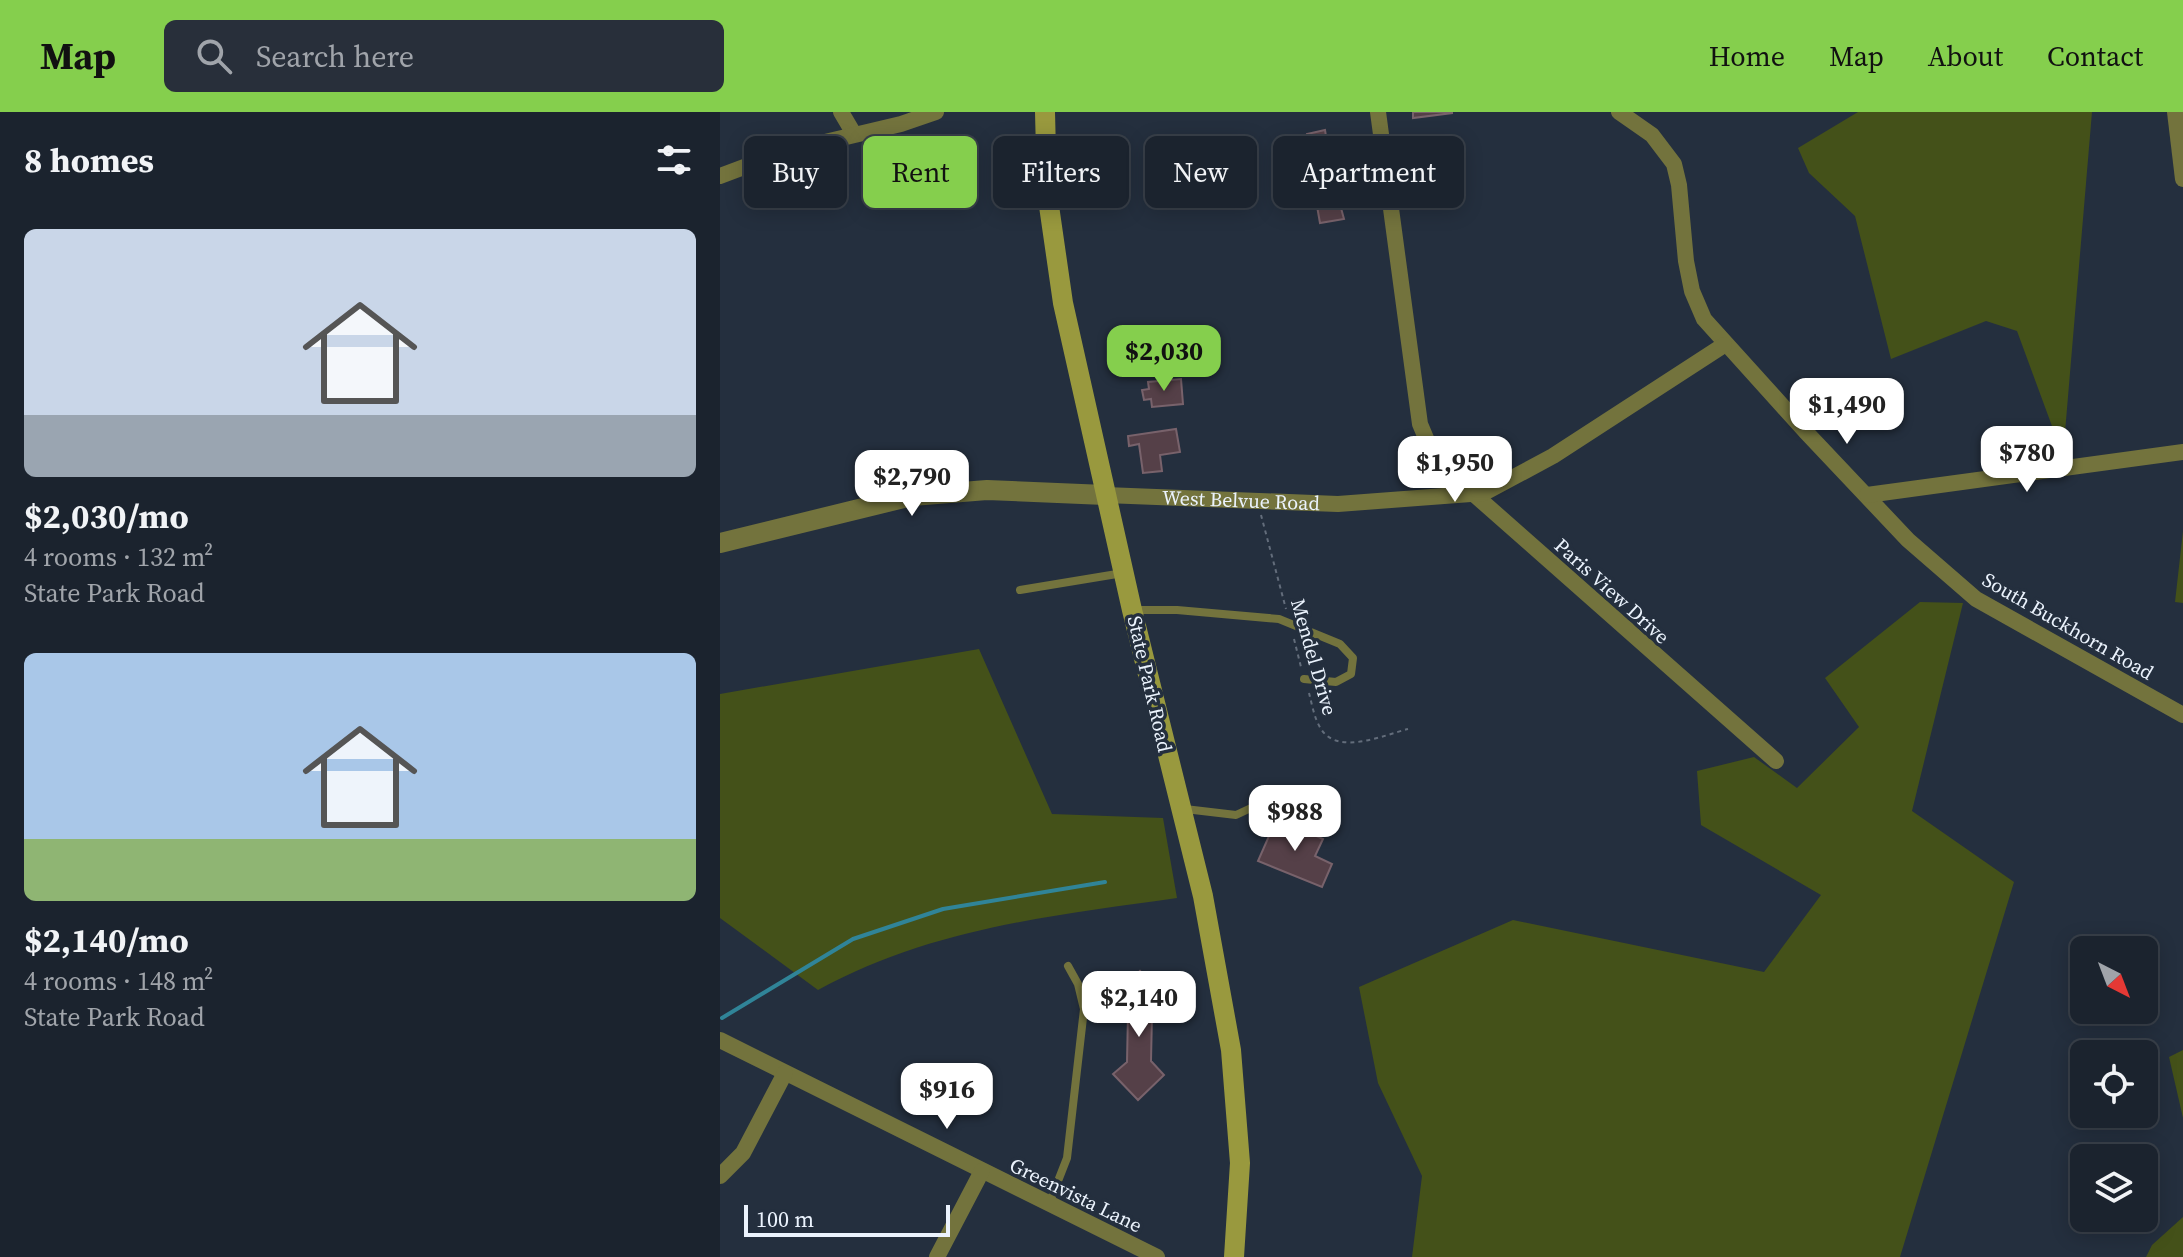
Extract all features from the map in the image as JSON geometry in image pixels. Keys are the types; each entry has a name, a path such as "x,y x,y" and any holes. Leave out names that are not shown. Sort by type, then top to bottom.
{"main road":[{"name":"State Park Road","path":"1045,112 1052,238 1105,495 1203,896 1233,1064 1240,1163 1234,1257"}],"street":[{"path":"841,112 854,134"},
{"path":"720,176 787,151 936,112"},
{"name":"Paris View Drive","path":"1378,112 1420,424 1431,450 1474,494 1776,761"},
{"name":"South Buckhorn Road","path":"1619,112 1641,118 1674,164 1692,291 1704,319 1724,345 1935,566 1976,599 2183,715"},
{"path":"2175,112 2183,179"},
{"name":"West Belvue Road","path":"720,543 924,494 987,490 1258,502 1390,502 1448,493 1474,494 1501,487 1724,345"},
{"path":"1867,495 2183,452"},
{"name":"Greenvista Lane","path":"720,1040 1157,1257"},
{"path":"720,1176 743,1153 785,1073"},
{"path":"937,1257 982,1171"}],"lane":[{"path":"1020,590 1124,573"},
{"path":"1132,610 1254,615 1289,623 1340,644 1353,658 1351,674 1341,681 1304,679"},
{"path":"1180,808 1236,815 1268,800 1333,827"},
{"path":"1049,1204 1067,1158 1084,1009 1078,984 1068,966"}],"path":[{"name":"Mendel Drive","path":"1258,502 1319,726 1333,740 1345,743 1408,729"}],"green space":[{"path":"1858,112 2092,112 2063,456 2017,331 1986,321 1891,359 1855,216 1809,173 1798,148"},
{"path":"2183,531 2183,603 2175,602"},
{"path":"1920,602 1963,603 1912,811 2014,882 1900,1257 1412,1257 1422,1176 1378,1083 1359,987 1513,920 1764,972 1821,895 1701,825 1697,771 1754,757 1797,788 1859,727 1825,678"},
{"path":"979,649 1052,814 1163,818 1177,898 1083,911 948,938 861,969 818,990 720,918 720,694"},
{"path":"2183,1050 2183,1118 2169,1057"},
{"path":"2183,1217 2183,1257 2146,1257 2152,1245"}],"building":[{"path":"1413,112 1452,112 1452,113 1413,118"},
{"path":"1325,130 1326,136 1307,136"},
{"path":"1317,208 1341,208 1344,219 1320,223"},
{"path":"1181,379 1183,404 1152,407 1151,399 1144,400 1142,390 1149,389 1148,382"},
{"path":"1176,429 1180,452 1160,455 1162,471 1143,473 1139,444 1129,446 1128,436"},
{"path":"1277,818 1323,839 1315,856 1332,864 1322,887 1258,861"},
{"path":"1140,971 1160,992 1145,1007 1145,1013 1152,1014 1151,1061 1164,1075 1138,1100 1113,1074 1127,1062 1128,1013 1134,1013 1134,1007 1118,993"}],"waterway":[{"path":"722,1018 853,939 943,909 1105,882"}]}
